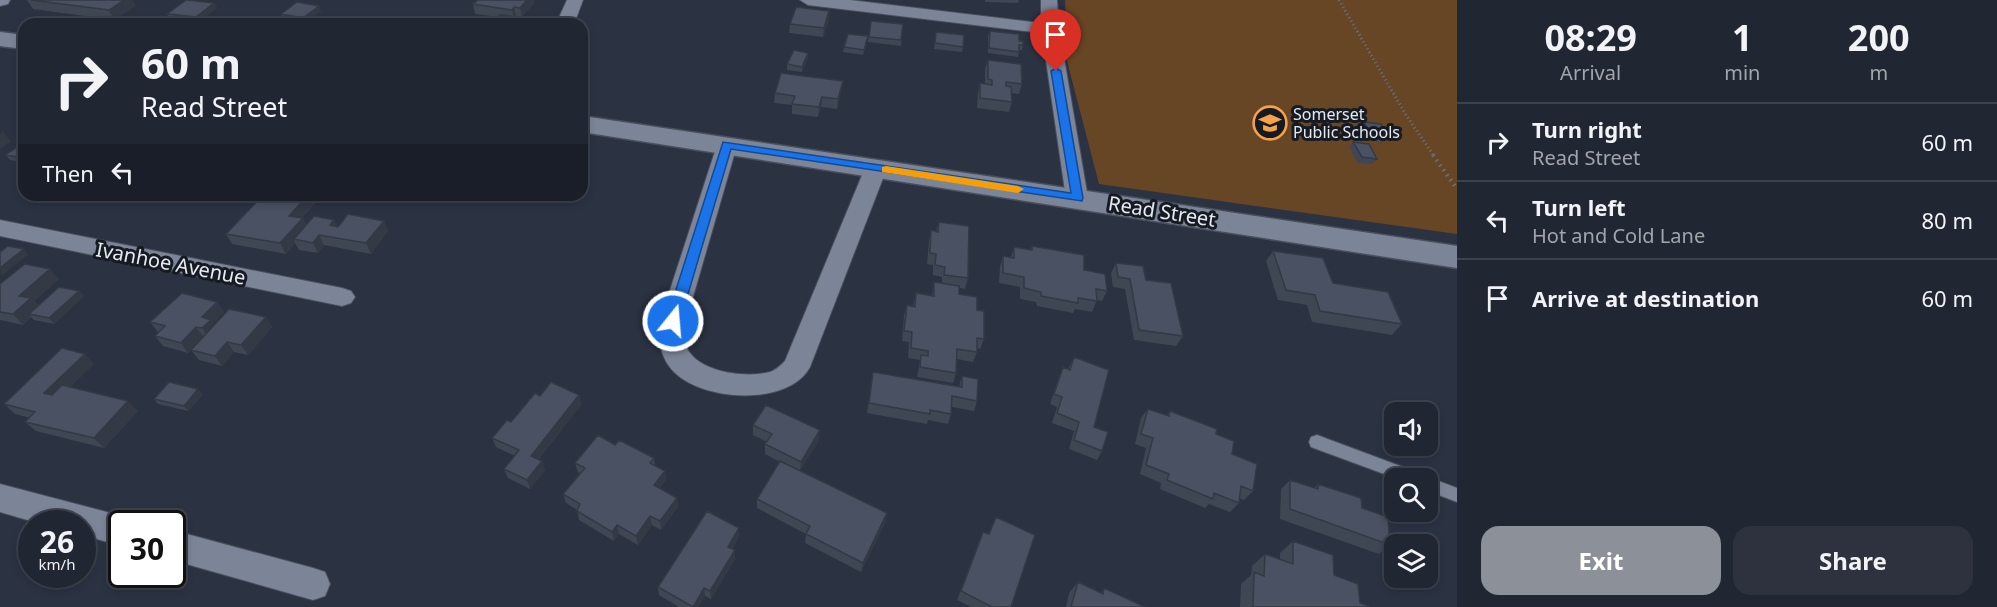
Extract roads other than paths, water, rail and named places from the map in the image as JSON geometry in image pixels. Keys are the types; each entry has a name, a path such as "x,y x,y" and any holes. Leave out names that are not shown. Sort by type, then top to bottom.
{"main road":[{"path":"0,39 18,41"},
{"name":"Read Street","path":"588,125 1457,257"}],"street":[{"path":"567,18 575,0"},
{"path":"808,0 1050,29"},
{"path":"1049,0 1050,29 1077,198"},
{"path":"727,145 673,321 673,347 680,362 701,376 732,384 758,385 782,380 796,367 876,168"},
{"name":"Ivanhoe Avenue","path":"0,228 342,297"},
{"path":"0,498 108,527"},
{"path":"186,549 313,584"}],"lane":[{"path":"1317,442 1386,468"},
{"path":"1438,488 1457,495"}],"place":[{"name":"Somerset Public Schools","path":"1270,123"}]}
